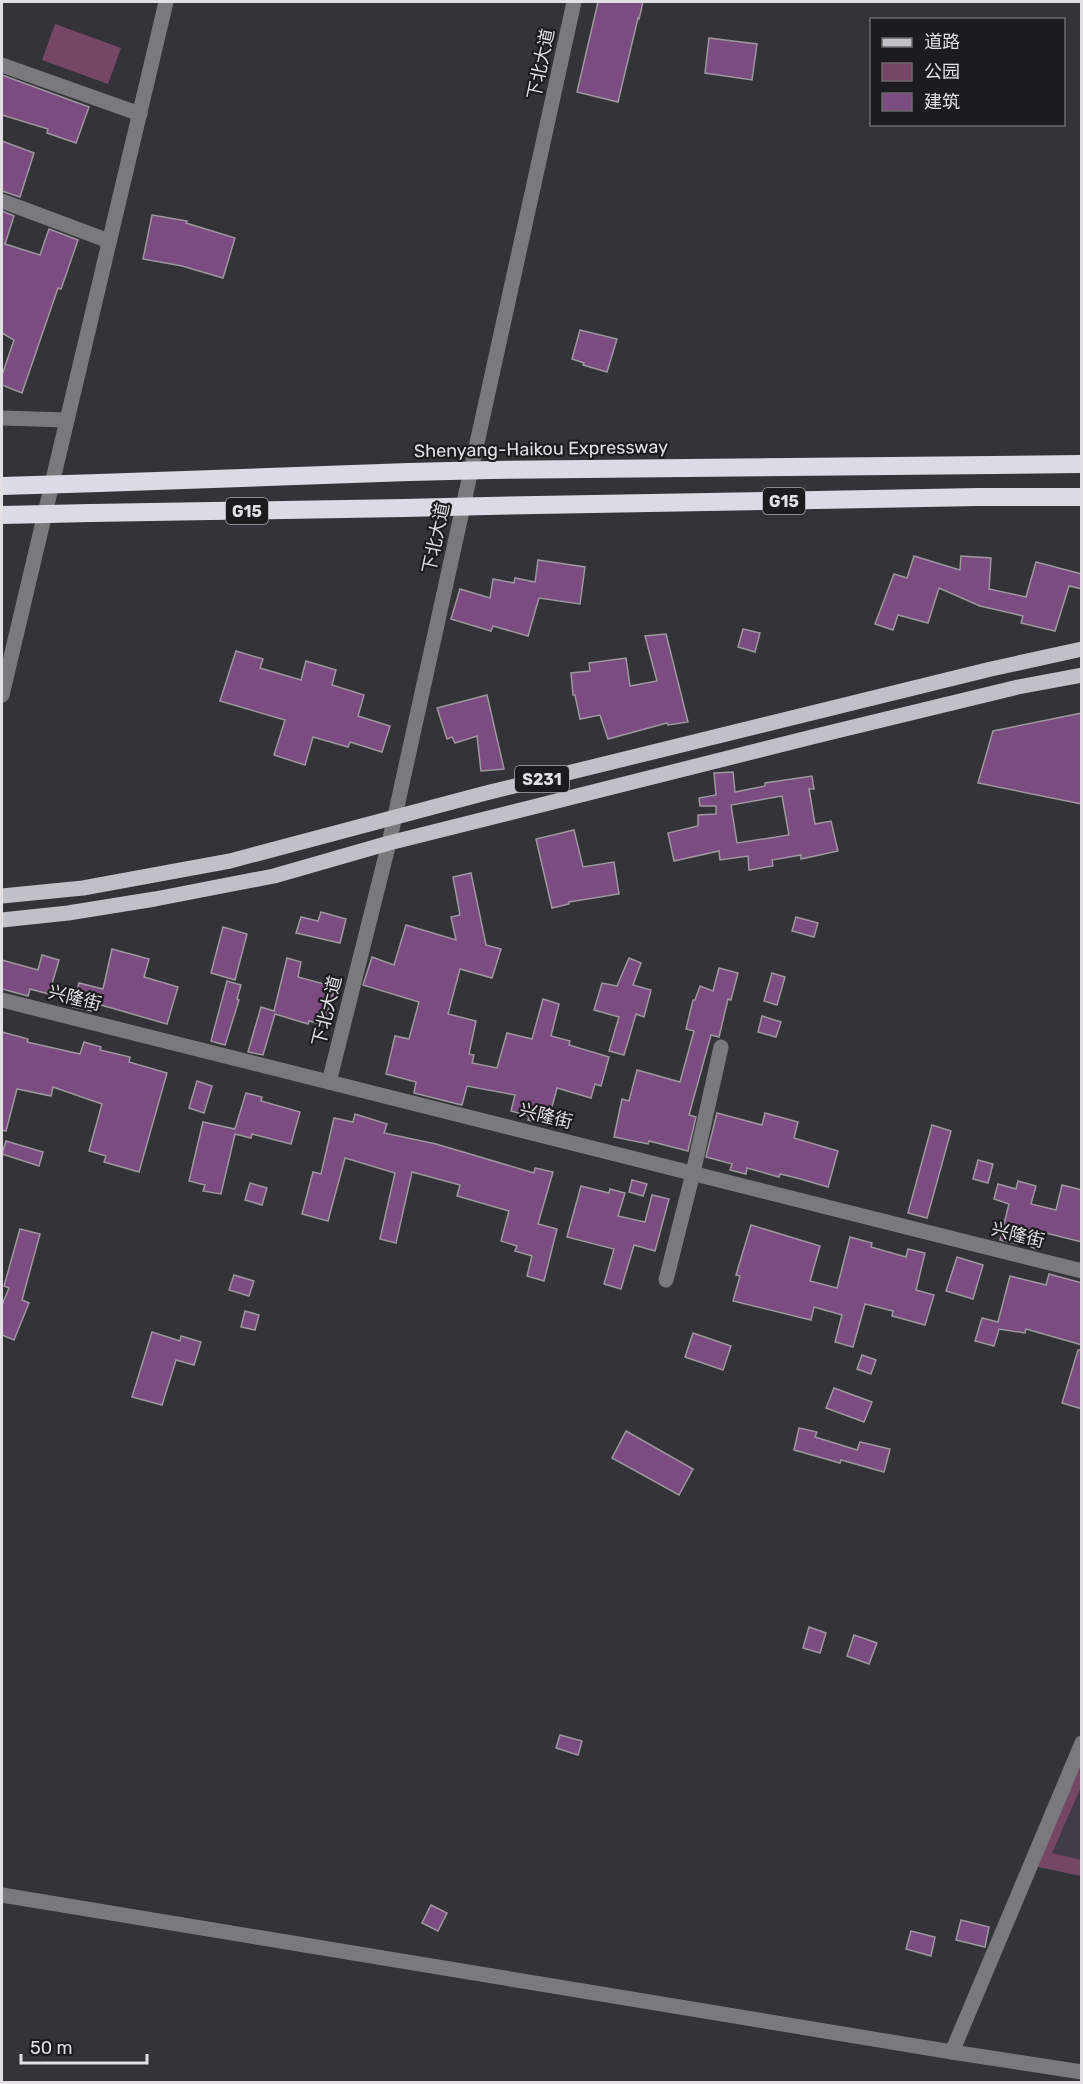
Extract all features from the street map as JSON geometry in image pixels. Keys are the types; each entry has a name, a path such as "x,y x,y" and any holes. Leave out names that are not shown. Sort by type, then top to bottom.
{"highway":[{"name":"Shenyang-Haikou Expressway","path":"2,486 491,470 1082,464"},
{"name":"G15","path":"2,515 1082,497"}],"main road":[{"name":"S231","path":"2,896 83,888 230,861 509,787 991,669 1082,649"},
{"name":"S231","path":"2,920 68,913 216,889 274,876 389,843 1018,687 1082,675"}],"street":[{"path":"2,695 166,2"},
{"name":"下北大道","path":"329,1082 395,817 574,2"},
{"path":"2,65 140,114"},
{"path":"2,201 109,241"},
{"path":"2,418 67,420"},
{"name":"兴隆街","path":"2,999 1082,1271"},
{"path":"666,1280 721,1047"},
{"path":"952,2052 1082,1743"},
{"path":"2,1896 1082,2072"}],"shaded area":[{"path":"1081,1751 1081,1876 1029,1865"}],"green space":[{"path":"55,24 121,48 108,84 42,60"},
{"path":"1081,1751 1081,1787 1052,1853 1081,1860 1081,1876 1029,1865"}],"building":[{"path":"598,2 643,2 618,102 577,92"},
{"path":"709,38 757,44 752,80 705,73"},
{"path":"2,75 89,107 76,143 47,133 48,129 2,115"},
{"path":"2,141 34,153 20,197 2,191"},
{"path":"2,211 14,216 5,244 40,255 49,229 78,240 61,289 58,288 22,393 2,385 2,375 14,340 2,333"},
{"path":"152,215 187,221 186,223 235,238 223,278 182,266 143,259"},
{"path":"580,330 617,339 607,372 572,359"},
{"path":"914,556 960,570 961,556 991,558 989,589 1026,597 1036,562 1082,574 1082,589 1069,586 1055,631 1021,623 1023,616 980,606 939,588 928,623 898,615 893,630 875,624 894,574 907,578"},
{"path":"538,560 585,567 580,604 539,598 528,636 493,626 491,631 451,619 460,589 490,598 493,579 514,583 515,578 535,582"},
{"path":"743,629 760,633 755,652 738,647"},
{"path":"666,634 688,722 668,725 667,723 608,739 600,715 580,719 575,695 573,695 571,673 590,671 589,663 626,658 630,686 657,681 645,636"},
{"path":"236,651 263,659 260,668 301,680 306,661 336,670 332,685 364,695 358,716 390,726 382,752 350,742 348,747 313,737 305,765 274,755 285,720 220,701"},
{"path":"487,695 504,769 481,771 477,736 455,743 452,737 447,739 437,708"},
{"path":"1082,713 1082,804 978,783 993,731"},
{"path":"733,772 735,792 765,786 765,783 812,776 814,789 809,789 815,824 831,821 838,851 801,859 801,855 772,860 773,866 749,870 748,856 720,860 719,851 674,861 668,833 698,826 698,815 716,814 716,806 700,806 699,798 716,795 714,773","holes":["782,796 789,835 737,843 731,805"]},
{"path":"574,830 583,867 614,862 619,894 569,902 569,904 552,908 536,839"},
{"path":"471,873 486,945 501,949 492,978 460,969 448,1014 476,1021 469,1054 474,1055 472,1063 497,1068 507,1033 532,1039 543,999 559,1004 551,1036 570,1041 569,1045 609,1057 601,1086 595,1084 591,1098 557,1088 547,1125 528,1120 529,1116 511,1111 515,1095 467,1086 462,1105 414,1093 416,1082 386,1074 395,1036 409,1039 419,1002 363,985 372,957 394,965 406,925 456,940 451,917 460,915 453,877"},
{"path":"321,912 346,919 340,943 296,933 301,917 318,921"},
{"path":"796,917 818,923 814,937 792,931"},
{"path":"223,927 247,934 235,980 211,973"},
{"path":"112,949 149,959 144,977 178,987 167,1024 94,1003 92,1011 73,1007 79,983 103,989"},
{"path":"42,955 59,960 49,994 30,989 28,996 2,989 2,960 38,970"},
{"path":"287,958 301,962 298,977 335,987 324,1025 309,1021 308,1024 275,1014 263,1055 248,1052 261,1007 274,1011"},
{"path":"629,958 641,963 633,985 651,990 644,1017 636,1014 624,1055 609,1051 619,1017 594,1010 602,983 617,986"},
{"path":"719,968 738,973 731,1000 728,999 719,1037 711,1035 689,1115 696,1117 688,1151 649,1141 648,1144 614,1137 622,1099 629,1101 637,1070 680,1082 694,1031 686,1029 693,1000 700,986 713,991"},
{"path":"772,973 785,977 777,1005 764,1001"},
{"path":"227,981 241,985 237,999 239,1000 225,1045 211,1041"},
{"path":"762,1016 781,1022 776,1037 758,1032"},
{"path":"2,1032 28,1039 27,1042 80,1054 84,1042 101,1047 100,1050 130,1057 129,1062 167,1073 139,1172 104,1162 106,1156 89,1151 102,1104 53,1087 51,1096 17,1089 6,1131 2,1130"},
{"path":"197,1081 212,1086 204,1113 189,1108"},
{"path":"246,1093 262,1097 261,1101 300,1112 291,1144 252,1134 251,1138 235,1134 221,1194 203,1191 205,1185 189,1181 203,1122 235,1129"},
{"path":"717,1113 762,1125 765,1113 798,1122 794,1138 838,1151 828,1187 747,1168 746,1174 730,1170 732,1164 706,1157"},
{"path":"355,1114 387,1124 384,1133 436,1144 534,1173 535,1168 553,1172 538,1224 557,1229 544,1281 527,1276 532,1256 515,1251 517,1246 501,1241 509,1211 457,1196 460,1185 412,1172 396,1243 380,1239 395,1173 345,1158 328,1221 302,1214 313,1172 321,1174 334,1118 353,1122"},
{"path":"932,1125 951,1131 927,1218 908,1213"},
{"path":"6,1141 43,1152 39,1166 2,1154"},
{"path":"978,1160 993,1164 988,1183 973,1179"},
{"path":"632,1180 647,1184 643,1196 629,1192"},
{"path":"1018,1181 1036,1186 1031,1204 1056,1210 1062,1185 1082,1190 1082,1242 1042,1232 1037,1249 1017,1242 1017,1244 1000,1240 1009,1204 994,1199 998,1184 1016,1189"},
{"path":"250,1183 267,1188 262,1205 245,1200"},
{"path":"581,1186 609,1193 610,1189 625,1193 618,1216 645,1222 652,1195 669,1199 655,1251 634,1245 621,1289 604,1284 614,1249 567,1237"},
{"path":"751,1225 820,1246 810,1281 837,1288 850,1237 872,1243 871,1247 906,1257 908,1249 925,1253 916,1290 934,1295 925,1325 892,1316 893,1311 865,1304 853,1347 835,1342 842,1315 814,1307 811,1320 733,1301 740,1276 736,1275"},
{"path":"20,1229 40,1234 22,1300 29,1303 14,1340 2,1335 2,1305 9,1288 4,1286"},
{"path":"957,1257 983,1265 973,1299 946,1291"},
{"path":"1049,1274 1082,1283 1082,1345 1026,1329 1025,1333 999,1329 994,1346 975,1341 982,1318 998,1322 1010,1276 1046,1285"},
{"path":"234,1275 254,1281 249,1296 229,1290"},
{"path":"245,1311 259,1315 255,1330 241,1327"},
{"path":"152,1332 180,1341 181,1336 201,1342 194,1365 176,1360 162,1405 132,1397"},
{"path":"693,1333 731,1346 723,1370 685,1357"},
{"path":"1078,1350 1082,1350 1082,1409 1062,1403"},
{"path":"862,1355 876,1360 871,1374 857,1369"},
{"path":"834,1388 872,1402 864,1422 826,1408"},
{"path":"799,1428 817,1432 815,1437 857,1450 860,1442 890,1449 884,1472 794,1450"},
{"path":"626,1431 693,1469 679,1495 612,1458"},
{"path":"809,1627 826,1633 820,1653 803,1648"},
{"path":"854,1635 877,1643 869,1664 847,1656"},
{"path":"560,1735 582,1741 578,1755 556,1748"},
{"path":"431,1905 447,1913 438,1931 422,1923"},
{"path":"961,1920 989,1927 985,1947 956,1940"},
{"path":"911,1931 935,1937 931,1956 906,1949"}]}
